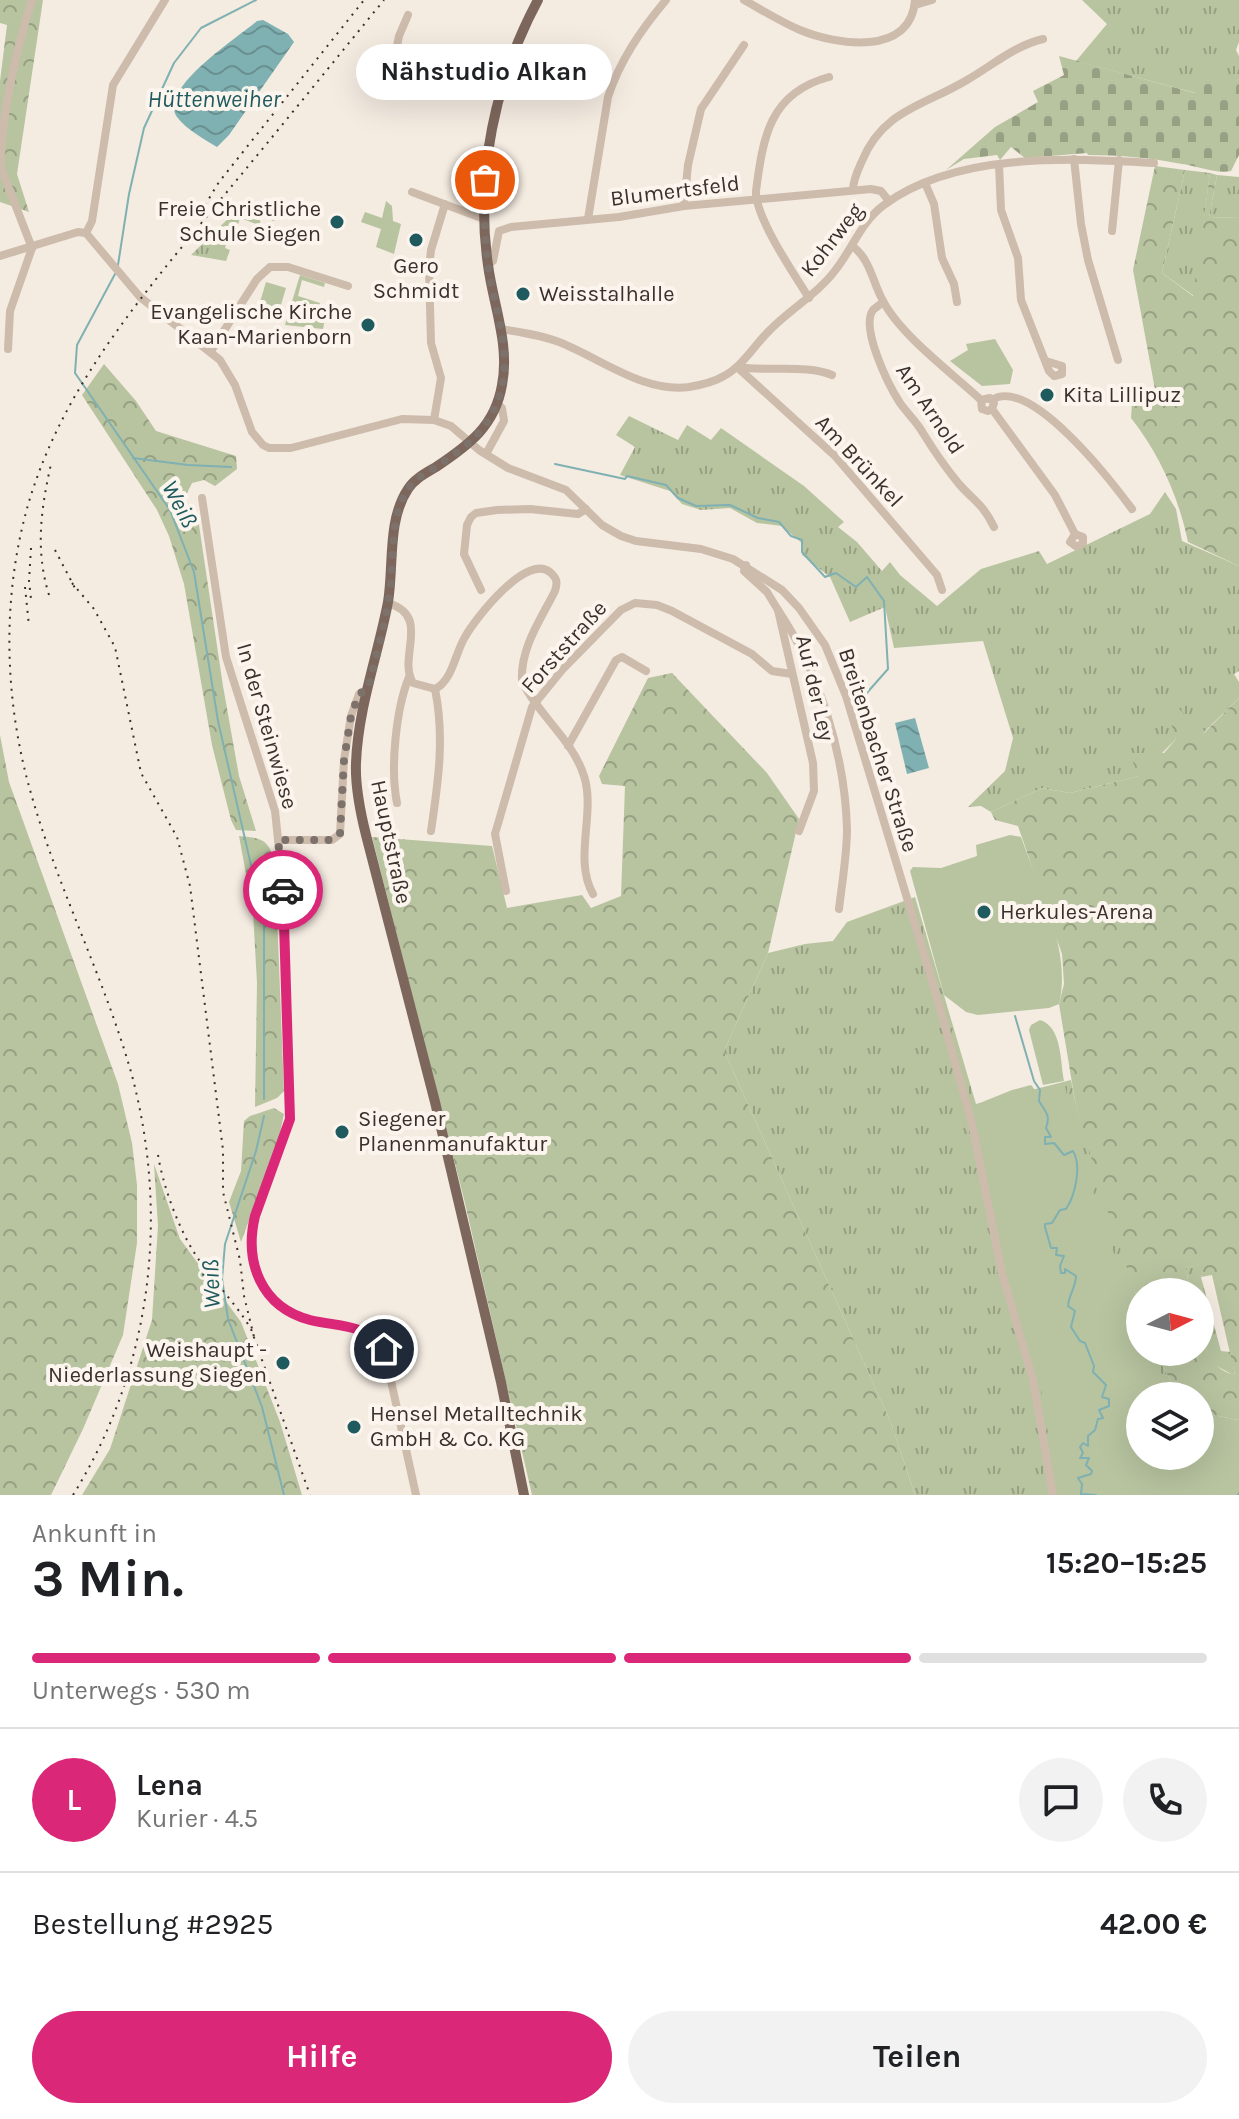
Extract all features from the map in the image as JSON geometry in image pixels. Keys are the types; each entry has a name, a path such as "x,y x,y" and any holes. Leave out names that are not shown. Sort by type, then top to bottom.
{"main road":[{"name":"Hauptstraße","path":"524,1495 501,1382 435,1102 359,803 356,764 358,735 388,603 397,518 406,492 422,476 471,443 480,434 497,403 504,372 500,329 488,265 484,219 485,174 501,94 516,49 538,0"}],"street":[{"path":"8,349 10,311 32,248 1,171 2,128 32,0"},
{"path":"86,233 92,221 113,85 165,0"},
{"path":"588,219 608,97 614,78 627,52 666,0"},
{"path":"744,0 802,31 839,41 862,42 888,38 900,32 913,15 915,2 932,0"},
{"path":"408,15 395,56 501,94"},
{"path":"853,190 863,157 879,130 890,120 968,80 1024,43 1043,39"},
{"path":"684,206 688,165 701,109 744,45"},
{"path":"809,298 786,262 756,199 763,143 771,119 792,95 815,81 829,77"},
{"path":"1074,159 1088,260 1118,360"},
{"name":"Kohrweg","path":"500,329 557,341 629,375 667,387 708,383 737,367 768,331 826,282 873,214 889,201 925,183 959,171 999,165 1074,159 1154,163"},
{"path":"1112,231 1119,160"},
{"path":"999,165 1001,210 1018,258 1021,300 1046,361"},
{"path":"925,183 934,204 942,258 954,284 957,302"},
{"name":"Blumertsfeld","path":"488,265 493,261 499,231 511,227 853,190 876,189 889,201"},
{"path":"412,192 484,219"},
{"path":"0,256 78,232 86,233 111,265 147,302 211,351 228,370 252,432 263,445 291,448 402,419 434,420 441,378 431,343 429,268 431,250 445,204"},
{"path":"852,246 863,256 883,302 912,336 981,400 986,398 992,405 1055,495 1075,534"},
{"path":"211,351 257,279 270,267 288,267 348,286"},
{"name":"Am Arnold","path":"883,302 873,309 870,317 882,373 929,445 987,513 994,527"},
{"path":"737,367 768,371 820,369 832,375"},
{"name":"Am Brünkel","path":"737,367 835,456 937,575 942,590"},
{"path":"992,405 999,396 1009,396 1055,422 1083,448 1132,509"},
{"path":"486,454 504,421 502,408 497,403"},
{"name":"Breitenbacher Straße","path":"434,420 451,426 508,468 566,490 602,525 621,536 701,549 746,565 782,590 820,636 835,668 873,782 972,1124 1005,1286 1033,1380 1053,1495"},
{"name":"In der Steinwiese","path":"202,498 226,657 275,811 283,886 290,1119 251,1233 252,1263 262,1287 285,1310 310,1320 356,1327 377,1339 384,1349 416,1495"},
{"path":"481,590 464,554 467,525 476,513 530,509 578,514 586,509"},
{"name":"Auf der Ley","path":"746,565 744,571 767,592 778,610 810,744 814,781 811,801 799,831"},
{"path":"409,677 413,683 435,689 443,686 465,635 495,596 522,575 543,569 552,573 557,585 531,638 522,681 580,764 588,788 586,873 593,894"},
{"path":"388,603 405,611 411,635 409,677 396,743 397,803"},
{"name":"Forststraße","path":"506,891 495,834 532,707 621,610 635,603 657,605 752,654 772,671 792,674"},
{"path":"778,610 807,665 824,708 836,753 847,832 839,909"},
{"path":"568,746 612,664 622,657 646,671"},
{"path":"278,840 332,840 340,834 344,760 351,716 359,694 368,689"},
{"path":"431,831 441,757 440,712 435,689"}],"green space":[{"path":"0,0 43,0 17,174 29,212 0,202 0,81 7,25 0,23"},
{"path":"1082,0 1239,0 1239,42 1236,50 1239,79 1224,87 1196,93 1076,61 1107,24"},
{"path":"1059,56 1195,93 1202,77 1219,88 1239,79 1239,155 1231,171 1087,153 1025,158 1011,147 1000,160 997,155 964,159 946,170 995,127 1038,102 1033,91 1064,75"},
{"path":"1155,166 1185,170 1162,273 1193,296 1210,173 1217,175 1209,217 1239,218 1239,566 1188,542 1167,477 1131,418 1132,403 1156,395 1133,270"},
{"path":"1185,170 1210,173 1194,296 1162,273"},
{"path":"1217,175 1239,177 1239,218 1209,217"},
{"path":"386,201 392,206 393,221 401,224 394,254 376,247 381,229 361,222 365,212 382,218"},
{"path":"240,207 275,219 259,216 261,226 240,218 235,235 229,234 225,248 230,250 226,261 191,255"},
{"path":"300,275 325,283 324,287 302,280 298,296 320,303 318,310 326,313 323,329 285,325"},
{"path":"266,282 286,288 277,318 257,312"},
{"path":"995,339 1013,370 1010,384 982,386 950,361 968,350 966,344"},
{"path":"104,364 136,401 156,431 236,456 237,469 215,486 204,480 192,483 185,497 199,525 239,776 256,831 236,830 231,820 212,745 184,584 169,536 157,510 82,395"},
{"path":"629,416 678,440 687,425 711,440 721,428 804,486 844,522 838,527 857,542 882,571 890,562 900,575 937,606 981,569 1039,551 1047,564 1150,514 1165,492 1176,509 1182,541 1239,566 1239,671 1234,674 1239,682 1239,698 1203,733 1174,705 1176,739 1139,776 1070,793 1042,788 991,812 981,806 968,807 1005,771 1013,738 983,641 894,648 885,607 850,622 830,577 802,555 803,544 782,526 757,523 730,508 701,510 682,504 670,491 620,475 635,447 616,435"},
{"path":"672,673 767,773 799,819 768,953 724,1051 891,1423 915,1495 532,1495 464,1199 372,837 492,846 507,908 582,895 591,908 621,896 625,786 602,784 599,776 648,678"},
{"path":"1239,698 1239,1420 1214,1415 1214,1382 1171,1382 1163,1366 1214,1366 1214,1362 1235,1375 1214,1278 1212,1275 1201,1277 1205,1263 1186,1268 1188,1278 1130,1278 1075,1101 1059,1004 1064,984 1062,954 1018,826 995,820 991,812 1042,788 1070,793 1139,776 1129,753 1164,753 1176,739 1166,708 1174,704 1204,733"},
{"path":"0,735 9,782 118,1084 132,1143 137,1185 137,1243 123,1335 51,1495 0,1495"},
{"name":"Herkules-Arena","path":"1010,835 1021,837 1052,919 1061,962 1059,1004 1049,1008 978,1015 966,1012 944,995 910,871 913,867 941,868 977,856 976,845"},
{"path":"239,836 267,844 275,863 284,1091 277,1098 255,1107 257,983 253,912"},
{"path":"915,897 976,1104 1071,1080 1131,1278 1126,1278 1126,1366 1163,1366 1171,1382 1126,1382 1126,1470 1214,1470 1214,1415 1239,1420 1239,1495 915,1495 891,1423 724,1051 768,953 833,941 847,922"},
{"path":"1040,1020 1056,1037 1064,1081 1043,1085 1029,1030"},
{"path":"1031,1085 1039,1095 1065,1085 1083,1162 1126,1289 1126,1366 1157,1366 1167,1382 1126,1382 1126,1470 1214,1470 1214,1420 1239,1423 1239,1495 1058,1495 1041,1389 1006,1278 970,1107"},
{"path":"274,1108 284,1114 278,1143 241,1242 229,1202 241,1171 244,1121"},
{"path":"154,1164 180,1239 241,1322 280,1422 302,1495 82,1495 110,1449 152,1320 158,1226"},
{"path":"1206,1262 1201,1278 1188,1278 1186,1268"},
{"path":"1214,1325 1221,1351 1231,1352 1235,1376 1214,1365"}],"water":[{"name":"Hüttenweiher","path":"263,20 288,34 294,42 229,135 217,147 190,130 177,117 174,105 179,92 203,64 257,21"},
{"path":"915,718 929,768 907,774 895,723"}],"waterway":[{"name":"Weiß","path":"118,265 129,194 144,128 174,63 201,28 256,0"},
{"name":"Weiß","path":"115,274 77,345 75,373 170,510 194,572 218,721 264,922 264,1099"},
{"path":"133,458 231,467"},
{"path":"555,464 666,485 678,498 696,506 730,505 758,518 779,522 791,536 802,540 802,552 825,577 836,573 856,587 867,577 884,601 888,669 865,695"},
{"path":"1015,1016 1034,1081 1040,1090 1039,1101 1048,1116 1046,1128 1051,1137 1045,1137 1045,1144 1054,1143 1064,1155 1073,1151 1076,1157 1075,1189 1069,1203 1045,1227 1051,1248 1057,1248 1056,1255 1064,1256 1061,1273 1065,1273 1065,1269 1076,1276 1068,1306 1075,1311 1071,1327 1080,1341 1085,1343 1094,1366 1093,1372 1106,1385 1102,1397 1109,1399 1109,1406 1099,1410 1103,1418 1098,1419 1095,1430 1088,1436 1088,1446 1083,1443 1080,1447 1083,1453 1080,1458 1089,1458 1086,1465 1092,1471 1078,1478 1082,1484 1081,1494 1096,1495"},
{"name":"Weiß","path":"264,1116 256,1151 225,1244 222,1279 228,1319 262,1407 284,1495"}],"railway":[{"path":"205,205 219,182 364,0"},
{"path":"73,1495 100,1446 121,1395 136,1343 146,1290 151,1235 150,1181 143,1126 131,1072 106,997 49,850 19,742 9,640 20,538 43,461 84,380 109,343 163,270 384,0"},
{"path":"49,595 42,562 41,530 51,464"},
{"path":"31,548 31,599"},
{"path":"55,550 76,590"},
{"path":"72,583 94,609 115,647 141,773 177,837 190,886 223,1150 223,1192 255,1341"},
{"path":"25,587 29,626"},
{"path":"158,1155 172,1206 183,1232 202,1264 251,1329 310,1495"}],"way so far":[{"path":"283,890 278,840 332,840 340,834 344,760 351,716 359,694 368,689 388,603 397,518 406,492 412,483 480,434 492,414 503,384 500,329 488,265 485,180"}],"place":[{"name":"Nähstudio Alkan","path":"485,180"},
{"name":"Freie Christliche Schule Siegen","path":"337,222"},
{"name":"Gero Schmidt","path":"416,240"},
{"name":"Weisstalhalle","path":"523,294"},
{"name":"Evangelische Kirche Kaan-Marienborn","path":"368,325"},
{"name":"Kita Lillipuz","path":"1047,395"},
{"name":"Herkules-Arena","path":"984,912"},
{"name":"Siegener Planenmanufaktur","path":"342,1132"},
{"name":"Weishaupt - Niederlassung Siegen","path":"283,1363"},
{"name":"Hensel Metalltechnik GmbH & Co. KG","path":"354,1427"}],"route":[{"path":"283,890 290,1119 255,1216 251,1233 252,1263 262,1287 285,1310 310,1320 356,1327 377,1339 384,1349"}]}
